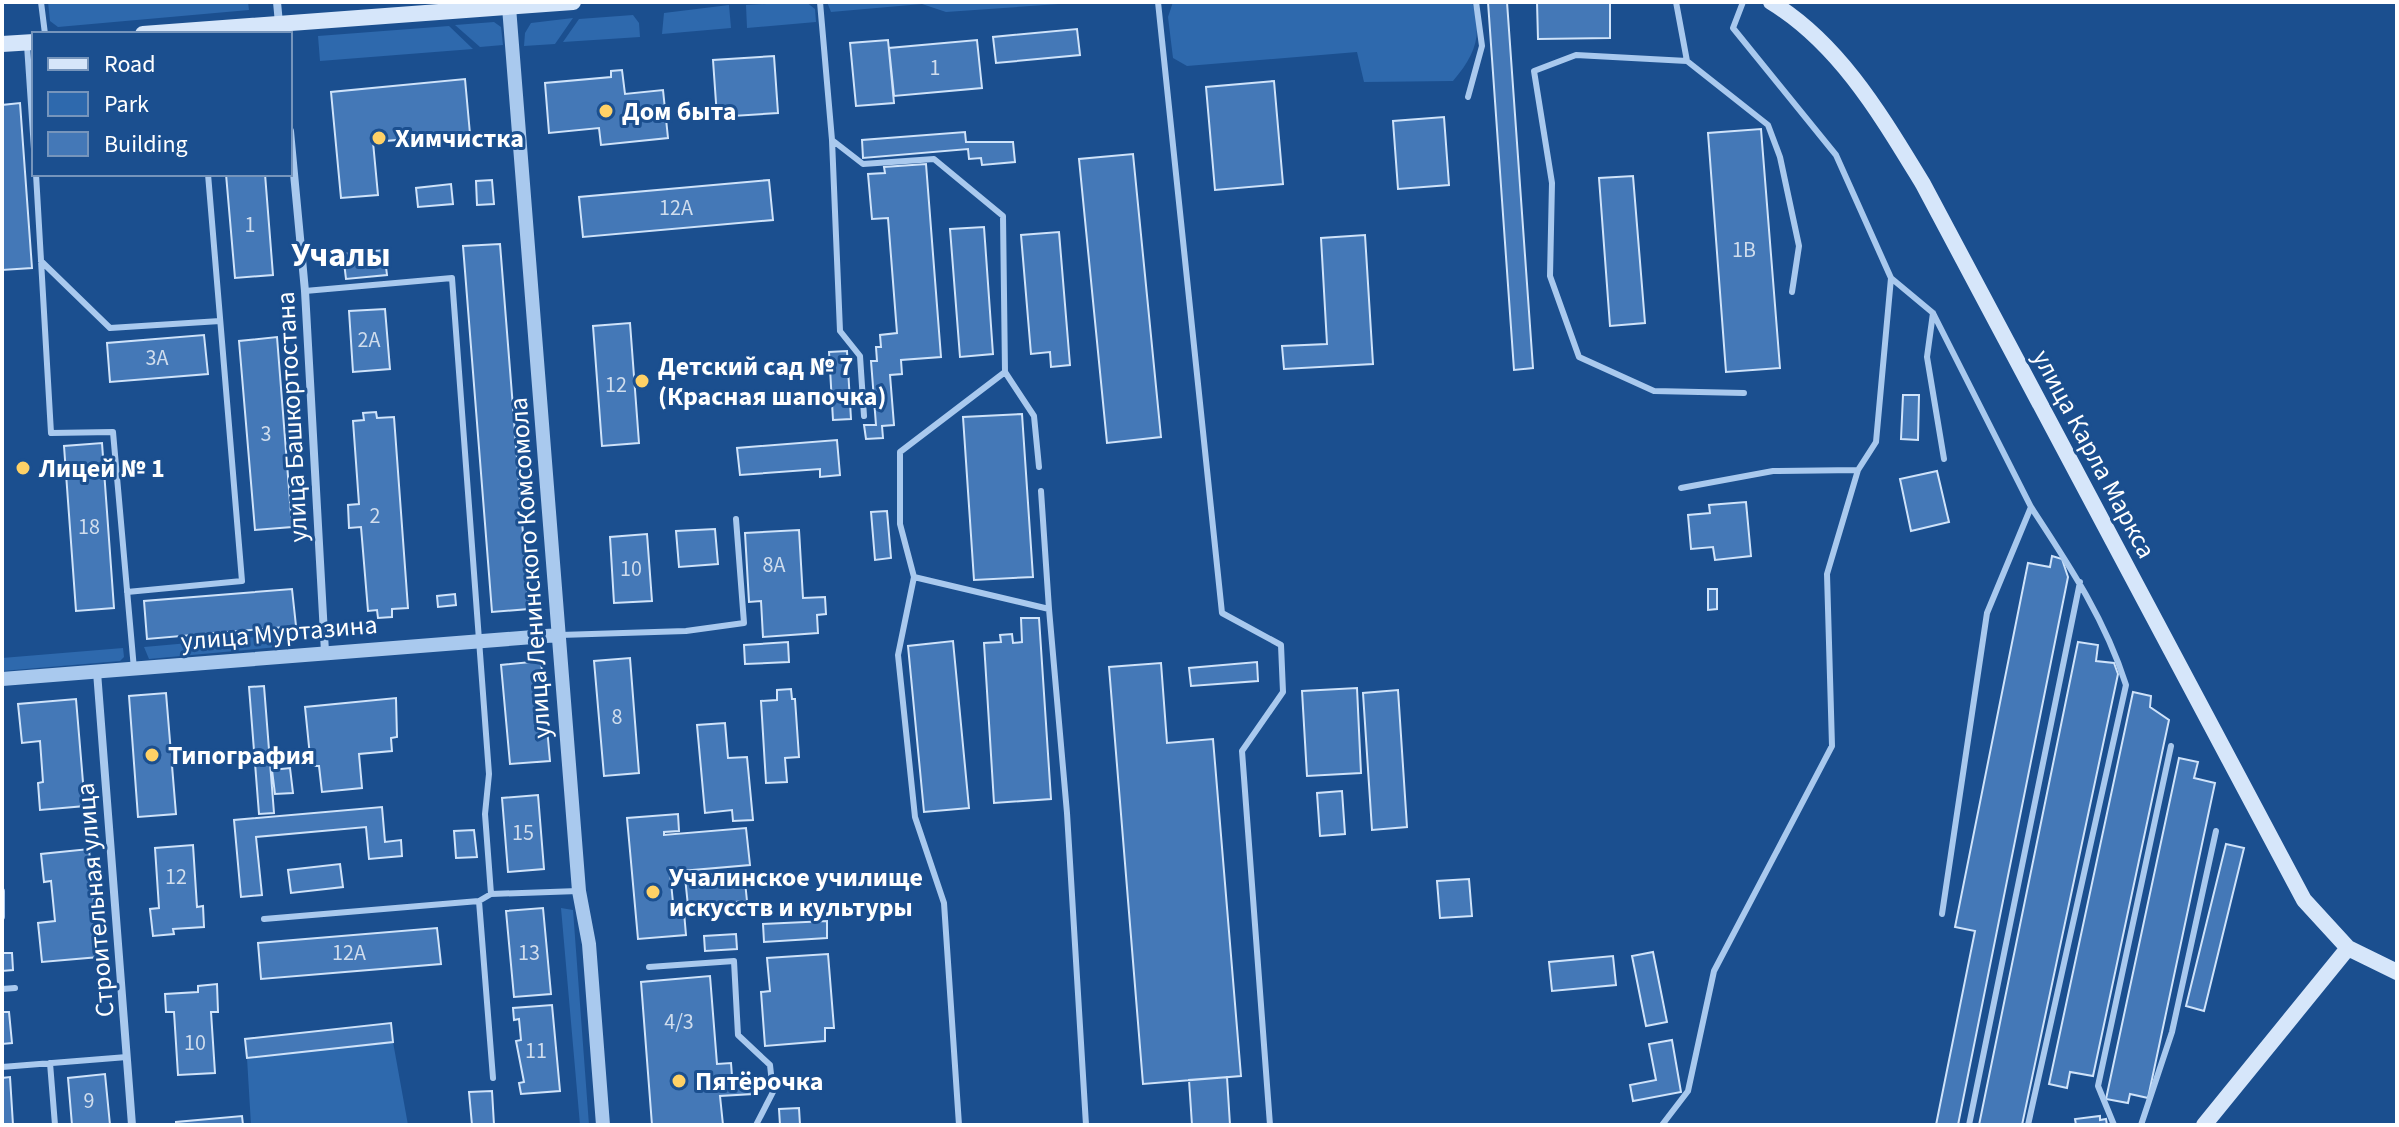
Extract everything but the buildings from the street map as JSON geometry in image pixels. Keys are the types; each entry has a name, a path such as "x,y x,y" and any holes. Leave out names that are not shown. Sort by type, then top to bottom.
{"main road":[{"path":"198,32 279,29 573,2"},
{"name":"улица Карла Маркса","path":"1771,2 1798,19 1870,97 1923,184 2304,900 2348,948"},
{"path":"2,44 30,42"},
{"path":"2204,1125 2348,948 2397,972"}],"street":[{"path":"277,2 279,29"},
{"name":"улица Ленинского Комсомола","path":"509,7 579,891 589,944 603,1125"},
{"name":"улица Башкортостана","path":"292,152 305,291 325,652"},
{"name":"улица Муртазина","path":"2,679 559,635"},
{"name":"Строительная улица","path":"97,672 132,1125"}],"lane":[{"path":"41,2 45,32"},
{"path":"820,2 832,140 840,331 860,356 864,416"},
{"path":"1158,2 1222,613 1281,645 1283,692 1242,751 1270,1125"},
{"path":"1468,97 1482,46 1476,2"},
{"path":"1676,2 1687,61"},
{"path":"1743,2 1733,28 1836,155 1891,278 1933,313 2031,507 2080,582 2113,646 2126,685 2028,1125"},
{"path":"30,42 32,96"},
{"path":"1744,393 1654,391 1579,357 1550,276 1552,183 1534,71 1576,55 1687,61 1768,125 1780,157 1799,246 1792,292"},
{"path":"832,140 863,164 934,159 1003,216 1005,372 1034,416 1039,467"},
{"path":"36,176 51,433 113,432 134,669"},
{"path":"127,592 242,581 208,176"},
{"path":"41,261 110,328 220,321"},
{"path":"305,291 452,278 489,774 485,814 491,894"},
{"path":"1662,1125 1688,1091 1714,971 1832,746 1827,574 1858,470 1876,442 1891,278"},
{"path":"1933,313 1927,357 1944,459"},
{"path":"959,1125 944,903 915,817 898,655 914,577 900,524 900,452 1005,372"},
{"path":"1681,488 1773,471 1858,470"},
{"path":"1041,491 1067,813 1086,1125"},
{"path":"1942,914 1987,613 2031,507"},
{"path":"559,635 686,631 744,623 736,519"},
{"path":"914,577 1049,609"},
{"path":"1969,1125 2080,582"},
{"path":"2114,1125 2098,1086 2171,746"},
{"path":"2141,1125 2172,1032 2216,831"},
{"path":"2,891 2,917"},
{"path":"264,919 479,901 491,894 579,891"},
{"path":"479,901 493,1078"},
{"path":"649,967 734,961 738,1035 770,1065 773,1092 756,1125"},
{"path":"2,989 15,988"},
{"path":"2,1067 127,1057"},
{"path":"50,1063 55,1125"}],"green space":[{"path":"48,2 248,2 249,10 58,27 50,21"},
{"path":"806,2 815,9 816,22 747,28 746,5"},
{"path":"827,2 1088,2 946,12 922,4 831,12"},
{"path":"1173,2 1472,2 1477,35 1472,54 1453,81 1364,82 1357,52 1187,66 1173,58 1168,17"},
{"path":"729,5 731,28 662,34 664,13"},
{"path":"633,15 639,23 640,37 563,42 579,19"},
{"path":"573,18 555,44 524,46 525,33 531,23"},
{"path":"494,22 501,27 503,45 480,47 455,25"},
{"path":"449,26 473,49 320,61 318,36"},
{"path":"278,635 277,647 149,659 144,647"},
{"path":"123,648 124,657 120,661 2,671 2,658"},
{"path":"561,908 573,910 589,1125 580,1125"},
{"path":"393,1042 408,1125 251,1125 247,1058"}],"place":[{"name":"Дом быта","path":"606,111"},
{"name":"Химчистка","path":"379,138"},
{"name":"Детский сад № 7 (Красная шапочка)","path":"642,381"},
{"name":"Лицей № 1","path":"23,468"},
{"name":"Типография","path":"152,755"},
{"name":"Учалинское училище искусств и культуры","path":"653,892"},
{"name":"Пятёрочка","path":"679,1081"}],"district":[{"name":"Учалы","path":"341,255"}]}
